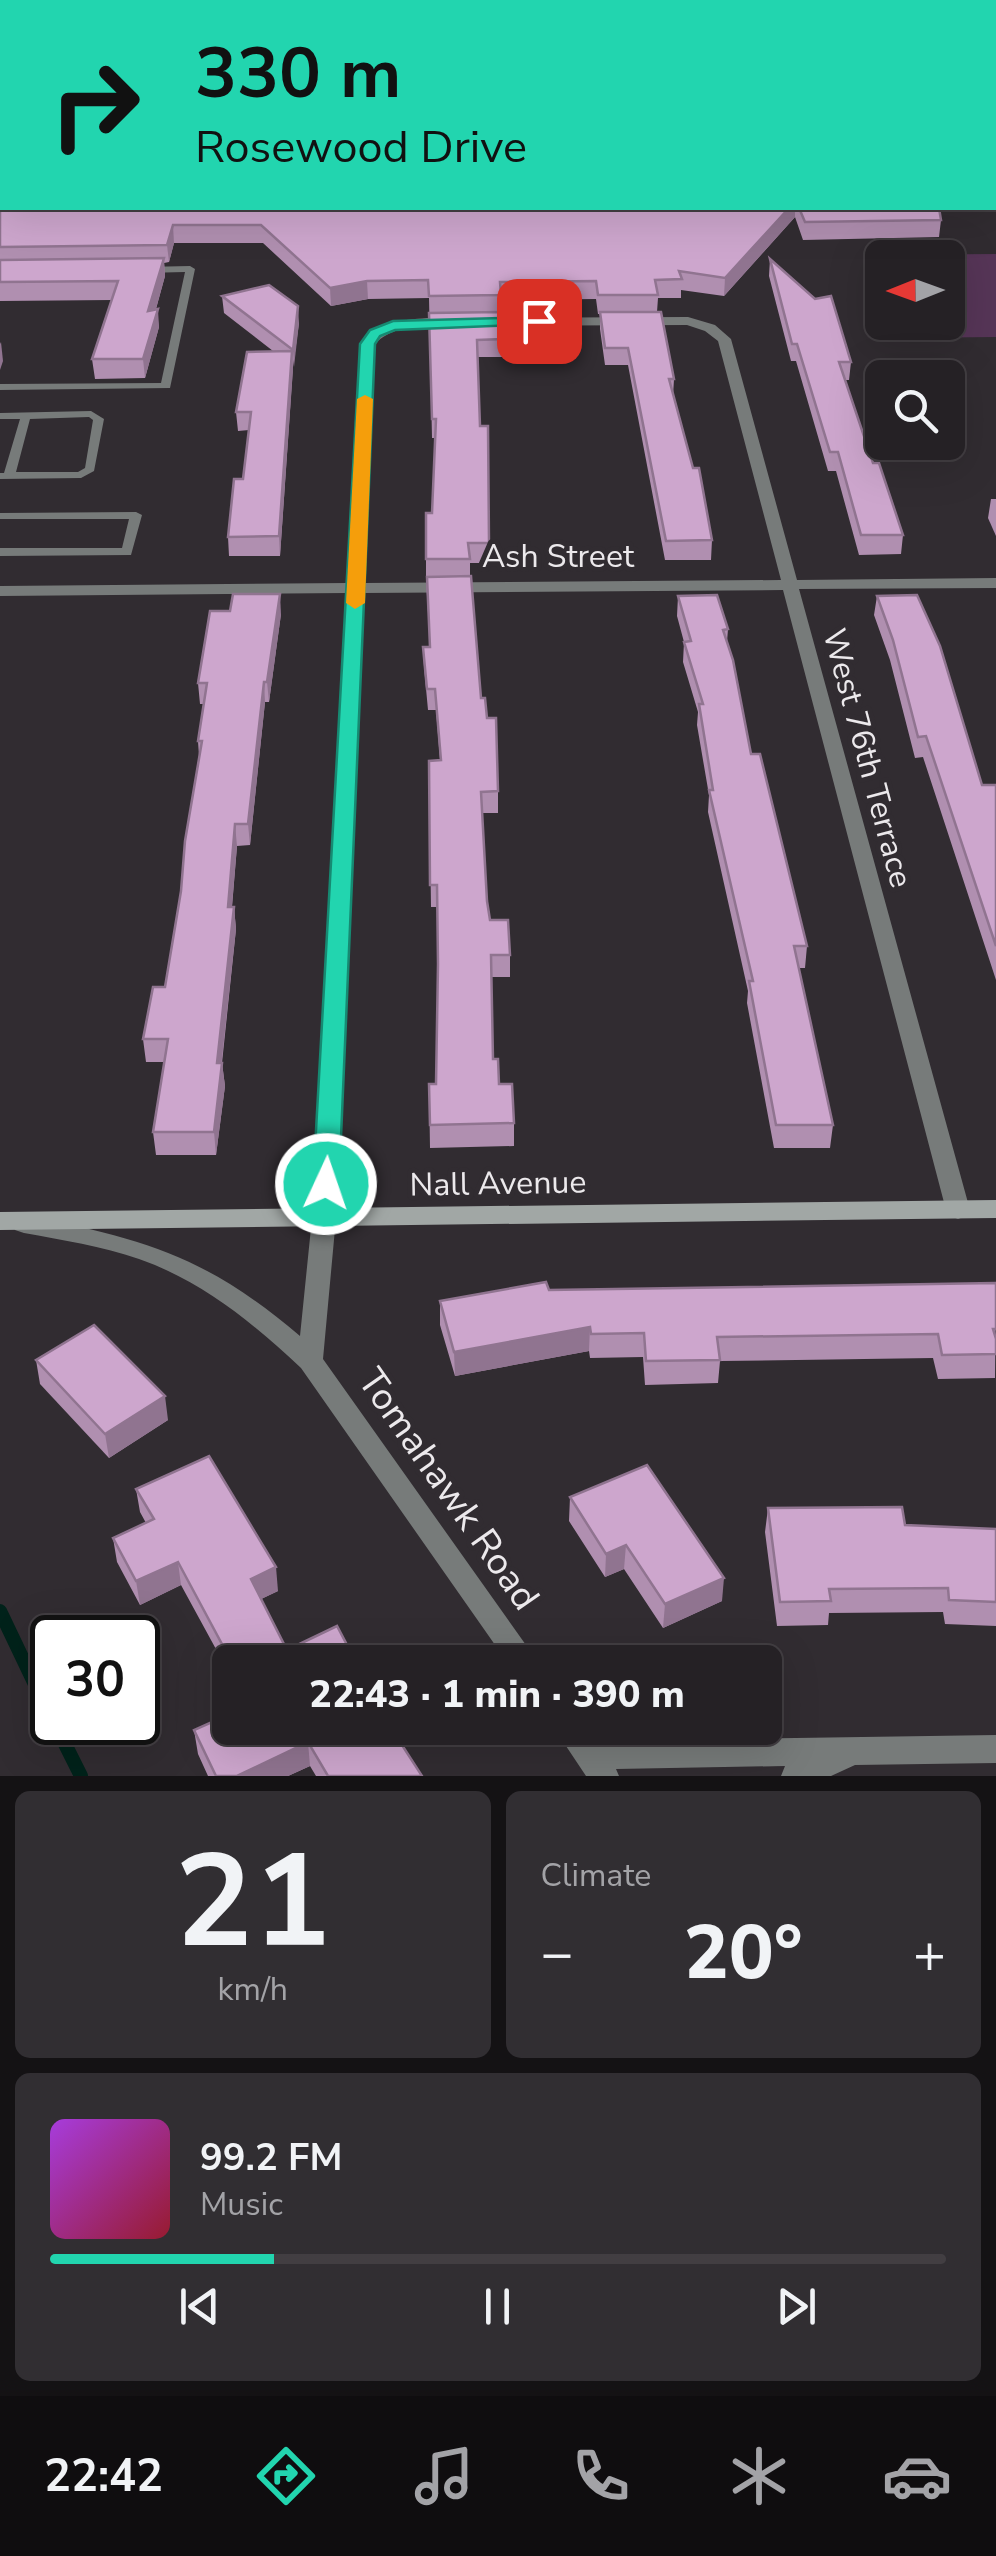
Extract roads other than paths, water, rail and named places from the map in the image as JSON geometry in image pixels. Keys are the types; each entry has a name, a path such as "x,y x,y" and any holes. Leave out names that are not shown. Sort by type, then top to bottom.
{"main road":[{"name":"Nall Avenue","path":"4,1221 996,1210"}],"street":[{"name":"Tomahawk Road","path":"310,1361 324,1218 368,344 375,333 393,326 427,322 651,320 688,321 710,328"},
{"name":"West 76th Terrace","path":"710,328 724,339 958,1210"},
{"name":"Ash Street","path":"0,591 996,582"},
{"name":"Tomahawk Road","path":"4,1221 148,1252 245,1306 310,1361 511,1645"},
{"path":"596,1765 859,1751 996,1749"},
{"path":"796,1776 859,1751"}],"lane":[{"path":"0,387 166,386 190,269 133,270"},
{"path":"0,416 26,415 92,414 99,419 90,469 81,474 4,476 26,415"},
{"path":"0,516 136,515 127,552 0,552"}],"waterway":[{"path":"0,1611 30,1674"},
{"path":"66,1745 81,1776"}]}
